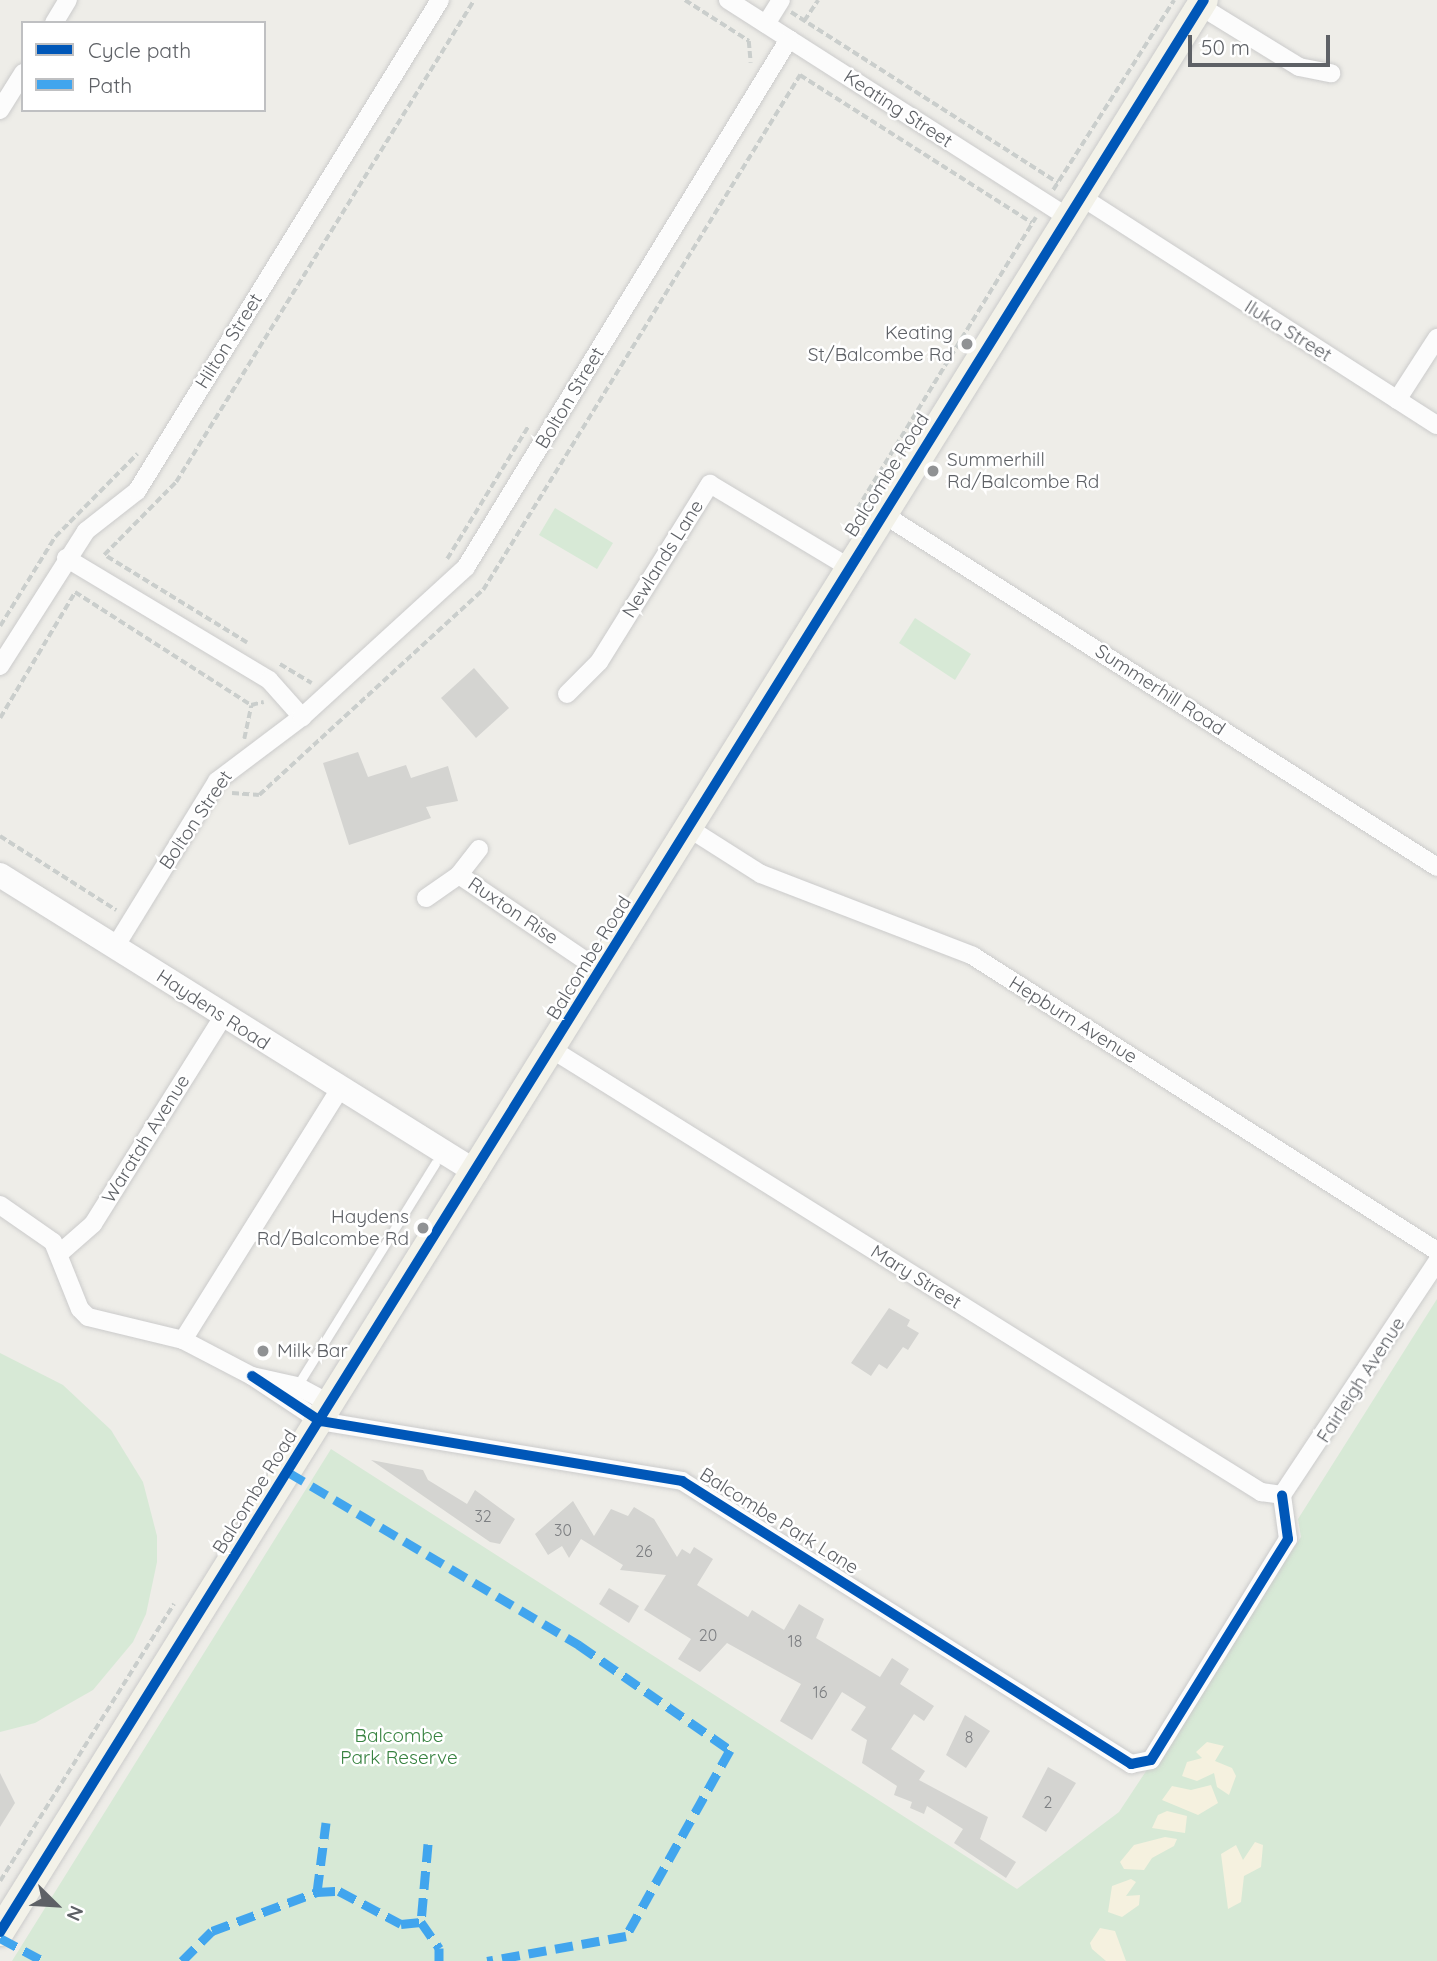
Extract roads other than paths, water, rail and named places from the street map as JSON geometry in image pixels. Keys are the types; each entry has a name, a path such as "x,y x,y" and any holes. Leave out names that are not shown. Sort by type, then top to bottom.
{"main road":[{"name":"Balcombe Road","path":"0,1932 690,829 883,514 1070,200 1202,3"}],"street":[{"path":"55,21 68,0"},
{"name":"Hilton Street","path":"0,666 66,558 86,531 137,491 440,0"},
{"name":"Keating Street","path":"728,0 789,39 1070,200"},
{"path":"766,23 780,2"},
{"path":"1202,3 1299,67 1331,73"},
{"name":"Bolton Street","path":"115,947 217,781 241,759 302,717 466,567 789,39"},
{"path":"0,110 21,76"},
{"name":"Iluka Street","path":"1070,200 1139,238 1437,425"},
{"path":"1397,400 1437,338"},
{"name":"Newlands Lane","path":"567,694 599,662 710,484 849,568"},
{"name":"Summerhill Road","path":"883,514 1437,867"},
{"path":"66,558 269,680 292,701 302,717"},
{"name":"Hepburn Avenue","path":"690,829 761,874 973,956 1437,1251"},
{"name":"Ruxton Rise","path":"425,898 459,875 479,849"},
{"name":"Haydens Road","path":"0,875 339,1090 430,1154 472,1179"},
{"name":"Ruxton Rise","path":"459,875 601,971"},
{"name":"Waratah Avenue","path":"60,1253 93,1224 223,1017"},
{"name":"Mary Street","path":"552,1050 1261,1492 1282,1495"},
{"path":"183,1340 339,1090"},
{"path":"0,1205 45,1234 60,1253 76,1301 88,1317 183,1340 326,1413"},
{"name":"Fairleigh Avenue","path":"1282,1495 1437,1262"},
{"path":"252,1376 296,1386 326,1413"},
{"name":"Balcombe Park Lane","path":"326,1413 682,1481 1131,1764 1151,1759 1288,1539 1282,1495"}],"lane":[{"path":"296,1386 430,1154"}],"place":[{"name":"Keating St/Balcombe Rd","path":"967,344"},
{"name":"Summerhill Rd/Balcombe Rd","path":"933,471"},
{"name":"Haydens Rd/Balcombe Rd","path":"423,1228"},
{"name":"Milk Bar","path":"263,1351"}],"park label":[{"name":"Balcombe Park Reserve","path":"399,1747"}]}
